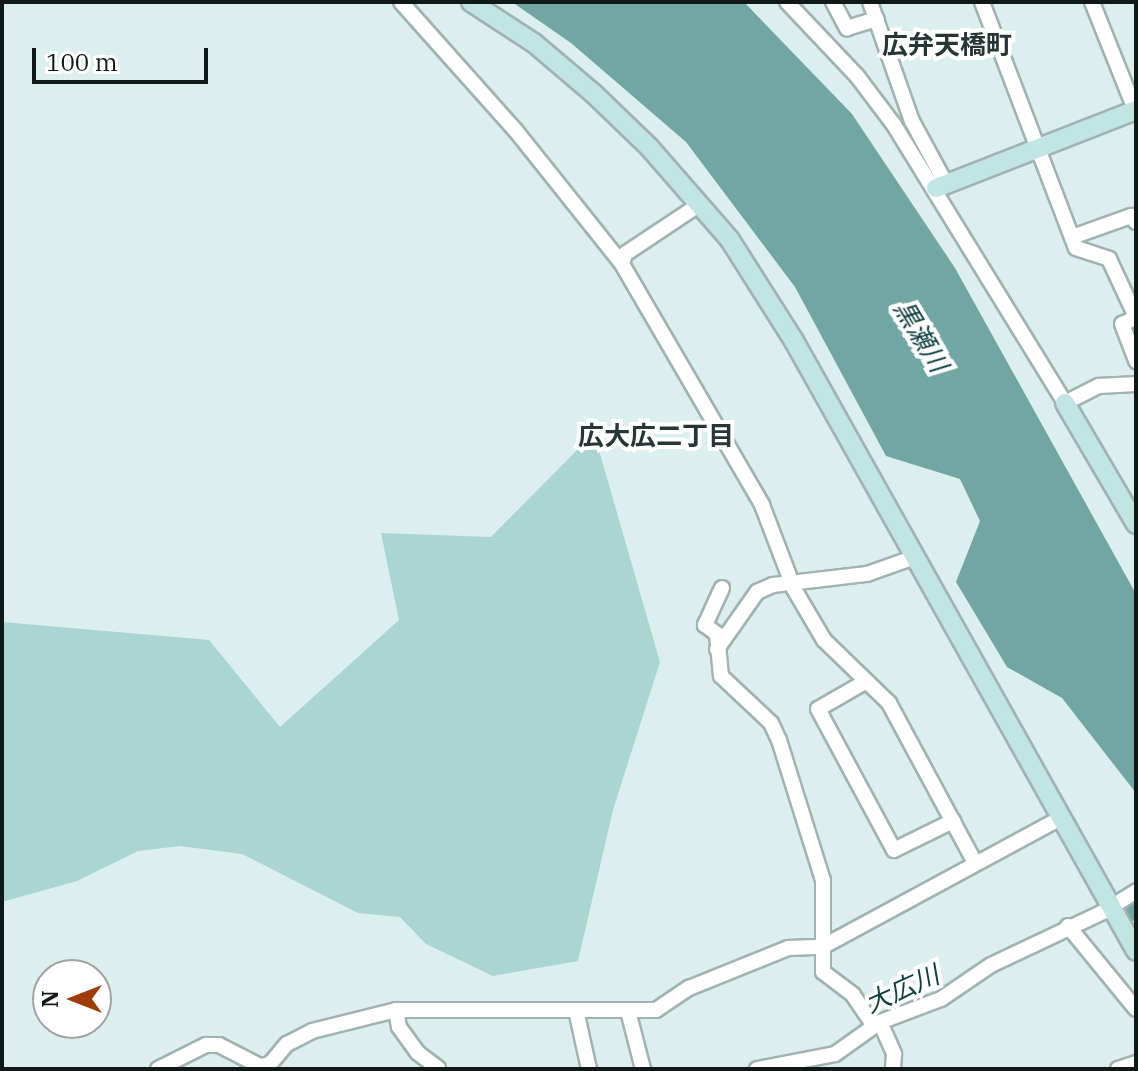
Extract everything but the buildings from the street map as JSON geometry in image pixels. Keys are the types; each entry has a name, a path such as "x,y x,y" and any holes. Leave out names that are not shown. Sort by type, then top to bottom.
{"street":[{"path":"401,2 516,131 622,264 762,505 792,580 833,655 865,682 898,718 975,863"},
{"path":"471,2 534,43 594,94 700,204 730,240 794,341 1061,818 1114,903 1136,951"},
{"path":"787,2 857,76 940,185"},
{"path":"833,2 847,28 877,19"},
{"path":"870,2 912,121 940,185 1136,524"},
{"path":"982,2 1040,146 1076,248 1109,259 1135,317 1122,324 1136,361"},
{"path":"940,185 1136,110 1092,2"},
{"path":"622,264 625,254 700,204"},
{"path":"1072,237 1131,216 1136,222"},
{"path":"1065,403 1099,386 1136,384"},
{"path":"717,649 757,592 792,580 867,574 915,557"},
{"path":"722,588 705,625 717,634 721,676 771,723 779,740 823,880 823,972 853,995 877,1024 894,1054 893,1069"},
{"path":"865,682 818,709 894,850 953,821"},
{"path":"158,1069 206,1045 219,1045 260,1066 270,1064 287,1044 312,1031 396,1010 656,1010 689,988 788,948 822,947 1061,818"},
{"path":"757,1069 792,1058 829,1057 877,1024 941,999 991,965 1136,891"},
{"path":"1068,926 1136,1009"},
{"path":"396,1010 399,1027 418,1053 439,1069"},
{"path":"576,1010 589,1069"},
{"path":"628,1011 643,1069"},
{"path":"1118,1069 1136,1063"}],"shaded area":[{"path":"594,433 660,662 613,810 578,961 493,976 426,944 400,917 358,913 242,854 180,846 138,851 77,881 2,902 2,622 209,640 280,727 399,620 381,533 491,537"}],"water":[{"name":"黒瀬川","path":"512,2 744,2 852,114 955,268 1136,594 1136,793 1062,698 1007,667 956,582 980,521 960,479 886,456 795,287 686,142 571,43"}],"waterway":[{"name":"大広川","path":"1125,912 1136,908"}],"district":[{"name":"広弁天橋町","path":"947,45"},
{"name":"広大広二丁目","path":"656,436"}]}
